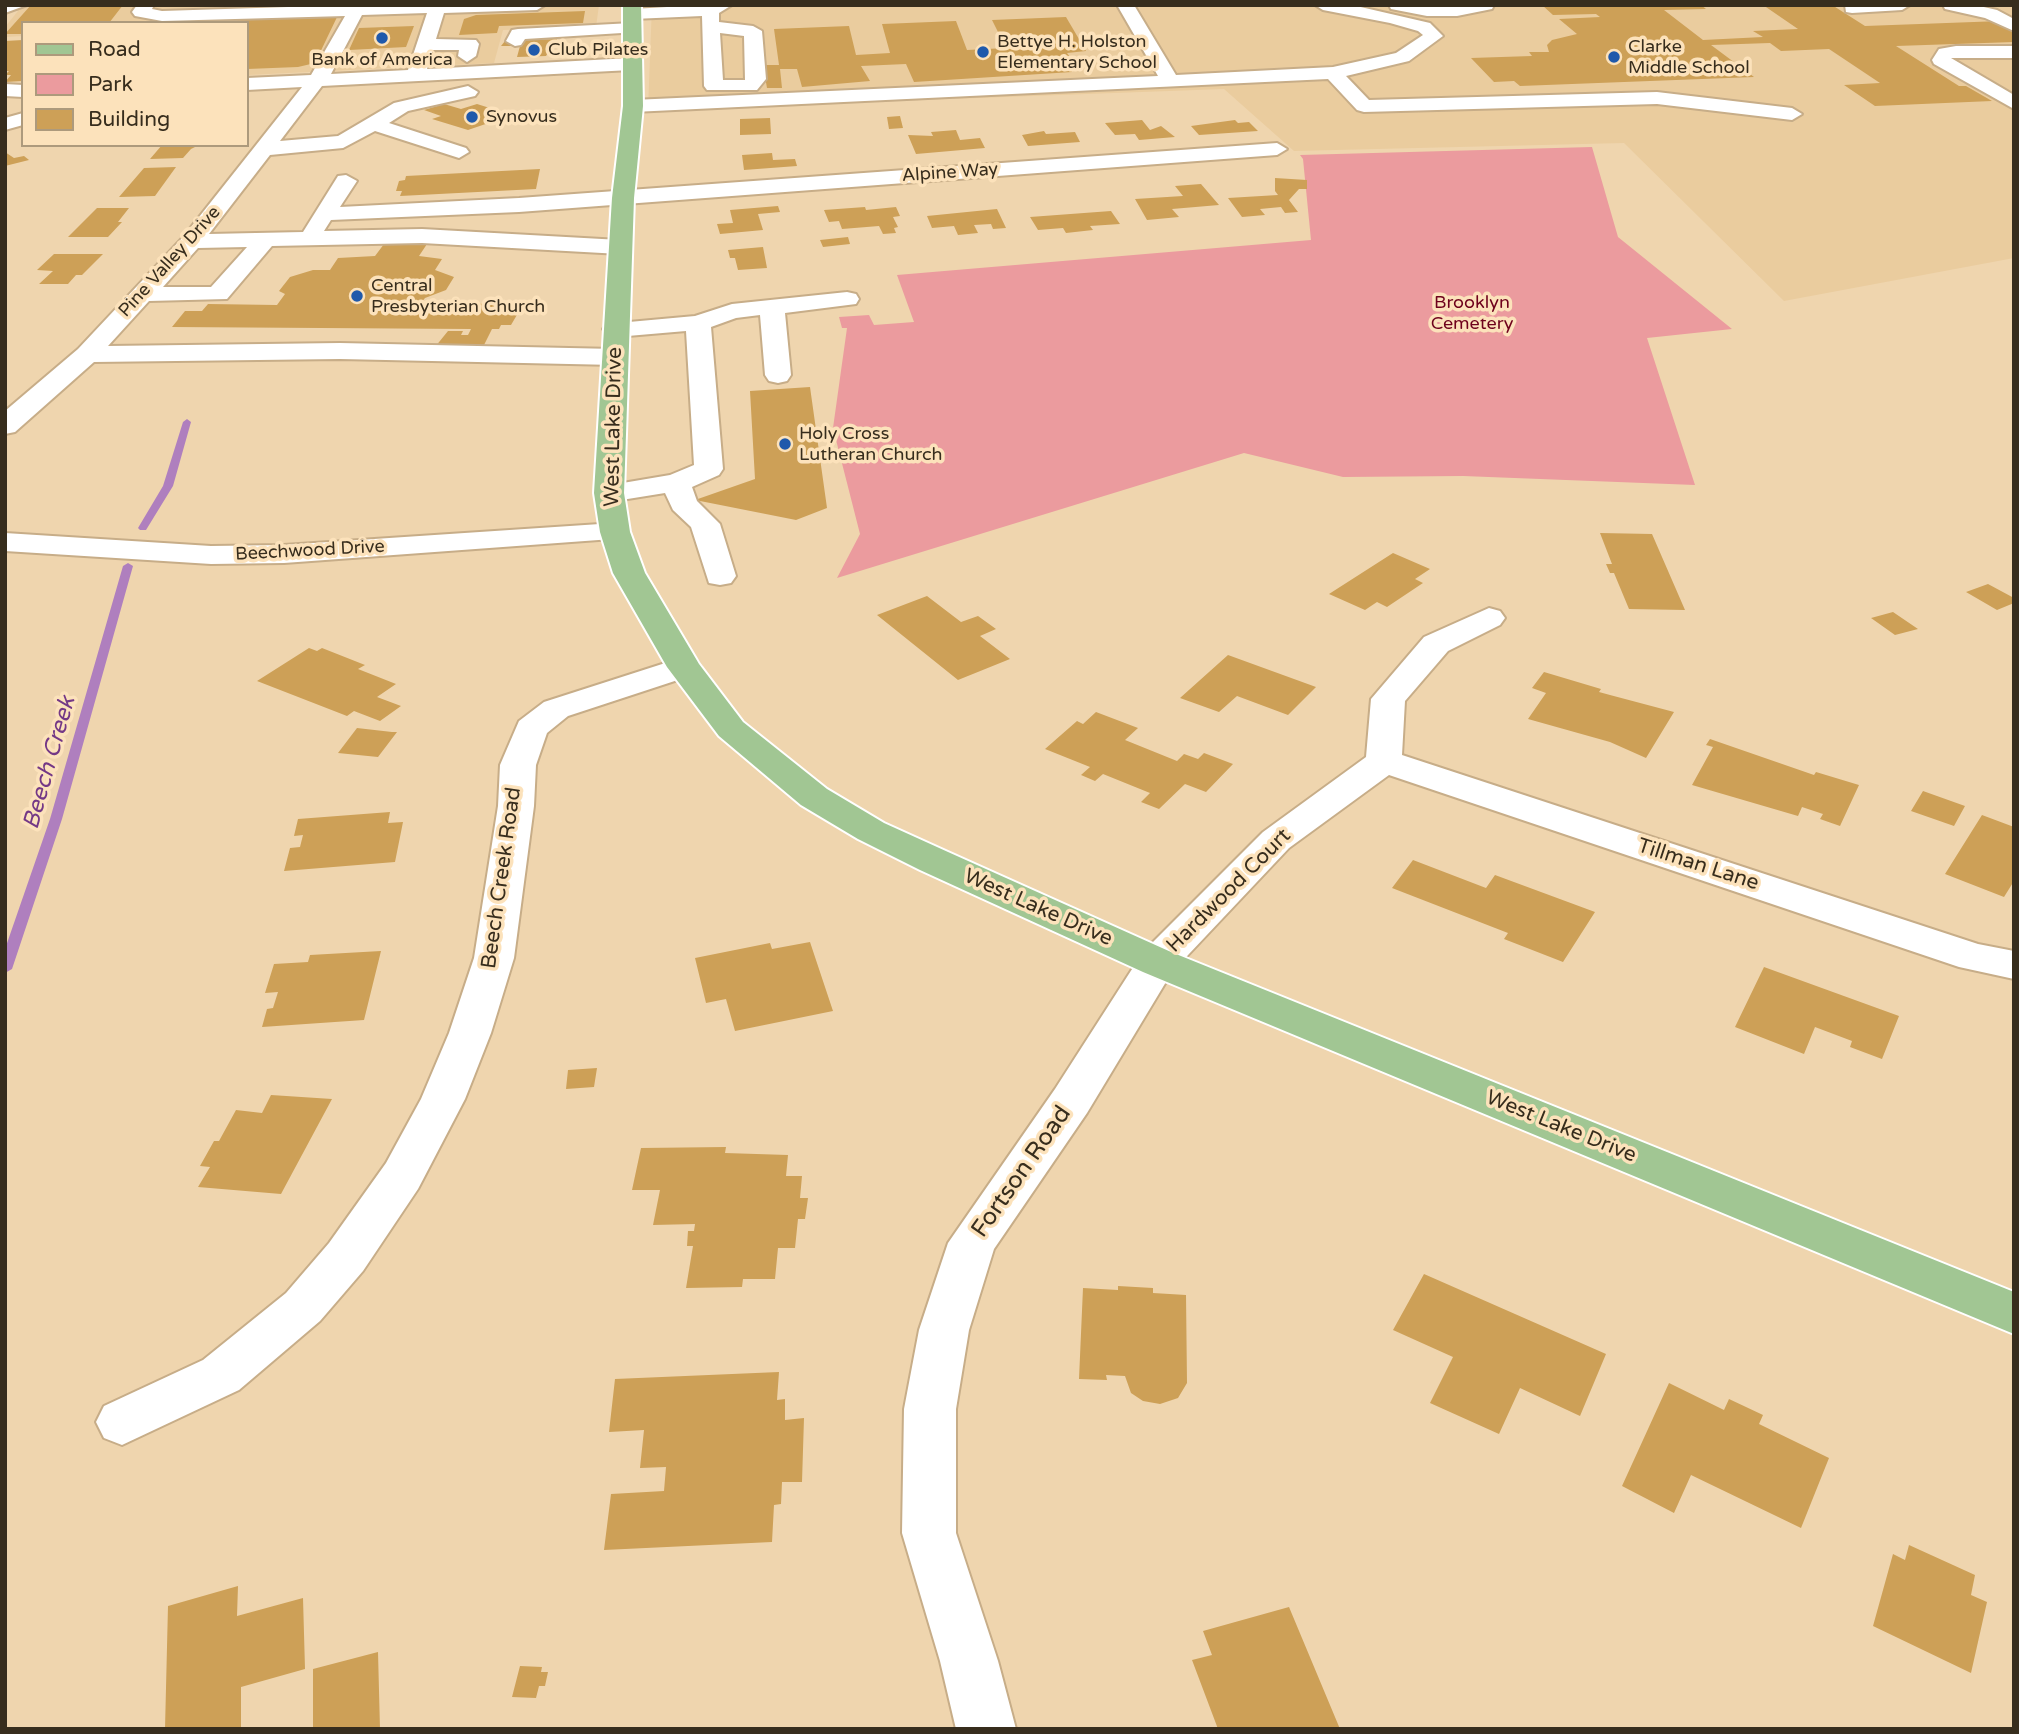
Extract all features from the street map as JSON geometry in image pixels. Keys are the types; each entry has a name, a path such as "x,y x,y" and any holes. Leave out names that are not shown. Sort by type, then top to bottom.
{"main road":[{"name":"West Lake Drive","path":"632,16 633,106 623,198 609,493 615,532 629,573 684,667 731,729 814,797 909,849 1157,962 2014,1314"}],"street":[{"path":"5,8 19,5"},
{"path":"146,5 141,12 162,16 415,16"},
{"path":"354,15 438,7 537,5"},
{"path":"1125,5 1170,80"},
{"path":"633,106 1334,73 1402,57 1434,36 1424,27 1392,18 1322,5"},
{"path":"1397,5 1447,11 1486,5"},
{"path":"1852,8 1902,5"},
{"path":"1951,5 1991,14 2014,26"},
{"path":"421,60 438,7"},
{"path":"631,64 556,63 508,58 518,34 573,31 632,16 715,14"},
{"name":"Pine Valley Drive","path":"5,426 87,354 192,241 330,62 354,15"},
{"path":"330,62 421,60 493,71 556,63 564,57 573,31"},
{"path":"248,84 316,81 421,60 470,44 467,56"},
{"path":"2014,52 1956,51 1945,53 1941,60 2014,103"},
{"path":"265,149 343,142 389,112 424,100 483,90 491,81 493,71"},
{"path":"1334,73 1364,106 1638,97 1792,115"},
{"path":"373,124 459,152"},
{"name":"Alpine Way","path":"324,214 623,198 1278,149"},
{"path":"308,238 346,181"},
{"path":"192,241 435,236 620,247"},
{"path":"142,294 218,294 265,240"},
{"path":"87,354 340,351 423,355 615,343 732,312 847,299"},
{"path":"772,306 778,375"},
{"path":"609,493 676,483 709,469 698,323"},
{"path":"676,483 683,504 705,524 720,576"},
{"name":"Beechwood Drive","path":"5,542 211,555 284,554 615,532"},
{"path":"1384,761 1388,699 1436,644 1489,618"},
{"name":"Beech Creek Road","path":"122,1422 221,1375 303,1307 346,1257 402,1176 443,1099 470,1033 494,958 516,806 518,765 531,728 556,709 684,667"},
{"name":"Hardwood Court","path":"1157,962 1276,840 1384,761"},
{"name":"Tillman Lane","path":"1384,761 1973,957 2014,965"},
{"name":"Fortson Road","path":"986,1729 969,1661 929,1532 930,1409 944,1330 972,1243 1071,1101 1157,962"}],"shaded area":[{"path":"5,5 599,5 596,27 503,30 494,63 248,75 248,21 21,21 21,36 5,37 5,27 18,11 5,11"},
{"path":"652,5 2013,5 2014,258 1784,301 1624,143 1294,151 1224,89 648,110"}],"green space":[{"name":"Brooklyn Cemetery","path":"1592,147 1618,237 1732,329 1647,338 1695,485 1463,476 1343,477 1244,453 837,578 860,534 833,428 847,328 842,328 839,317 869,315 874,325 914,322 897,275 1311,240 1303,159 1300,155"}],"building":[{"path":"31,5 123,5 111,21 21,21 21,34 5,34"},
{"name":"Clarke Middle School","path":"1542,5 1701,5 1706,9 1664,10 1703,40 1763,37 1753,31 1798,29 1763,5 1832,5 1865,26 2001,21 2014,28 2014,42 1896,46 1959,86 1966,86 1992,101 1875,106 1844,85 1880,83 1829,49 1781,51 1770,43 1711,45 1754,77 1520,86 1514,81 1494,82 1471,58 1532,56 1529,52 1549,52 1547,45 1552,40 1577,34 1559,19 1600,17 1596,14 1553,15"},
{"path":"585,11 583,23 499,26 497,33 459,35 464,19 476,15"},
{"path":"338,15 315,63 298,67 248,69 248,21 198,21"},
{"name":"Bettye H. Holston Elementary School","path":"1066,17 1086,51 1067,53 1072,60 1088,59 1091,65 1069,66 1072,72 914,82 906,64 861,66 870,81 802,87 797,69 780,69 782,88 767,88 763,65 779,65 774,29 849,26 856,55 890,53 882,24 956,21 967,50 1006,48 992,20"},
{"name":"Bank of America","path":"414,26 406,47 349,50 359,28"},
{"name":"Club Pilates","path":"557,39 546,56 517,57 520,46 501,46 505,41"},
{"path":"21,40 21,81 5,82 11,75 5,75 9,71 5,71 5,41"},
{"name":"Synovus","path":"444,104 461,109 477,104 512,115 468,130 432,119 441,116 424,110"},
{"path":"900,116 903,128 889,129 887,117"},
{"path":"770,118 771,134 740,135 740,119"},
{"path":"1142,120 1150,130 1161,126 1175,137 1139,140 1135,134 1115,135 1105,123"},
{"path":"1235,120 1238,123 1249,122 1258,131 1199,135 1191,126"},
{"path":"956,130 960,140 980,138 985,148 916,154 908,135 933,136 931,132"},
{"path":"1044,131 1046,134 1075,132 1080,142 1028,146 1022,135"},
{"path":"160,147 195,147 183,158 150,159"},
{"path":"5,152 14,158 24,156 29,160 5,166"},
{"path":"772,153 773,160 795,159 797,166 744,170 742,155"},
{"path":"176,167 155,196 119,197 144,168"},
{"path":"540,169 536,189 400,196 402,191 396,191 399,181 405,180 406,176"},
{"path":"1275,178 1307,180 1307,189 1299,189 1289,200 1298,212 1285,213 1281,207 1260,209 1265,215 1242,217 1228,198 1278,195 1275,191"},
{"path":"1201,184 1219,205 1172,209 1179,217 1147,220 1135,199 1183,196 1175,186"},
{"path":"778,206 780,212 758,214 763,230 720,234 717,224 733,223 730,210"},
{"path":"865,207 866,210 896,207 900,216 893,217 898,227 894,228 896,233 883,234 879,226 842,229 839,221 829,222 824,210"},
{"path":"97,208 129,208 118,222 122,222 108,237 68,237"},
{"path":"997,209 1006,228 993,229 991,224 974,225 978,233 958,235 954,226 932,228 927,216"},
{"path":"1111,211 1120,224 1090,226 1093,230 1066,233 1063,228 1038,230 1030,217"},
{"path":"848,237 850,244 823,247 820,240"},
{"name":"Central Presbyterian Church","path":"384,244 427,244 419,256 442,259 435,270 454,277 446,290 425,298 421,303 513,304 511,308 521,308 511,325 492,329 483,347 435,347 448,331 463,331 461,335 468,335 471,329 172,327 185,311 202,311 208,304 277,305 285,294 279,291 290,277 313,270 330,270 338,258 375,256"},
{"path":"763,247 767,268 738,270 735,258 730,258 728,250"},
{"path":"54,254 103,254 82,275 76,275 68,284 39,284 53,271 37,270"},
{"name":"Holy Cross Lutheran Church","path":"810,387 827,508 796,520 695,500 755,479 750,391"},
{"path":"1600,533 1652,534 1685,610 1629,609 1614,573 1610,573 1606,564 1612,564"},
{"path":"1393,553 1430,569 1415,579 1423,583 1387,607 1377,602 1365,610 1329,594"},
{"path":"1988,584 2014,598 2014,603 1997,610 1966,592"},
{"path":"927,596 961,622 978,616 996,629 980,636 1010,659 958,680 877,615"},
{"path":"1893,612 1918,629 1895,635 1871,618"},
{"path":"309,648 317,651 322,648 365,665 358,669 396,684 377,697 401,706 380,721 354,711 347,716 257,681"},
{"path":"1228,655 1316,687 1288,715 1237,696 1219,712 1180,698"},
{"path":"1544,672 1601,689 1599,692 1674,712 1646,758 1610,742 1528,719 1546,693 1532,688"},
{"path":"1096,712 1138,728 1125,740 1177,761 1184,754 1198,759 1204,753 1233,764 1206,792 1185,784 1159,809 1141,802 1150,793 1103,774 1095,781 1081,775 1090,767 1045,749 1077,721 1083,724"},
{"path":"357,728 397,732 378,757 338,753"},
{"path":"1710,739 1814,775 1816,772 1859,785 1840,826 1820,819 1823,814 1802,807 1798,816 1692,785 1713,747 1706,745"},
{"path":"1923,791 1965,806 1954,826 1911,811"},
{"path":"390,812 388,823 403,822 395,862 284,871 290,848 300,847 303,835 294,836 298,819"},
{"path":"1982,815 2014,827 2014,881 2004,897 1945,874"},
{"path":"1413,860 1486,888 1495,875 1595,912 1563,962 1504,939 1508,933 1392,888"},
{"path":"810,942 833,1011 735,1031 726,999 706,1003 695,958 770,943 772,949"},
{"path":"381,951 364,1020 262,1027 267,1009 273,1008 278,992 265,993 274,964 308,962 310,955"},
{"path":"1764,967 1899,1016 1882,1059 1850,1047 1852,1041 1815,1027 1804,1054 1735,1027"},
{"path":"597,1068 594,1087 566,1089 568,1070"},
{"path":"271,1095 332,1099 281,1194 198,1187 210,1167 200,1166 214,1141 219,1141 236,1110 262,1113"},
{"path":"726,1147 725,1153 788,1155 786,1176 802,1176 800,1198 808,1198 805,1219 798,1219 795,1248 778,1248 775,1279 743,1279 742,1287 686,1288 693,1246 687,1246 688,1231 694,1231 695,1224 653,1225 660,1190 632,1190 641,1148"},
{"path":"1424,1274 1606,1354 1580,1416 1520,1388 1499,1434 1430,1403 1453,1357 1393,1330"},
{"path":"1118,1286 1153,1288 1153,1293 1186,1295 1187,1383 1178,1398 1160,1404 1143,1401 1131,1393 1125,1376 1106,1375 1107,1380 1079,1379 1083,1288 1118,1290"},
{"path":"779,1372 777,1400 785,1399 785,1420 804,1418 802,1482 782,1482 781,1504 774,1505 772,1542 604,1550 611,1494 664,1491 666,1467 640,1468 644,1430 609,1432 615,1379"},
{"path":"1669,1383 1724,1410 1729,1399 1763,1415 1759,1424 1829,1458 1801,1528 1691,1475 1674,1513 1622,1486"},
{"path":"1909,1545 1975,1575 1971,1595 1987,1602 1971,1673 1873,1626 1893,1554 1905,1560"},
{"path":"238,1586 237,1616 303,1598 305,1669 241,1687 241,1729 165,1729 168,1606"},
{"path":"1289,1607 1340,1729 1218,1729 1192,1660 1212,1655 1203,1631"},
{"path":"378,1652 380,1729 313,1729 313,1669"},
{"path":"520,1666 542,1667 541,1672 548,1672 545,1686 539,1686 536,1698 512,1697"}],"waterway":[{"name":"Beech Creek","path":"143,528 168,486 187,422"},
{"name":"Beech Creek","path":"5,969 56,819 128,566"}],"place":[{"name":"Bank of America","path":"382,38"},
{"name":"Club Pilates","path":"534,50"},
{"name":"Bettye H. Holston Elementary School","path":"983,52"},
{"name":"Clarke Middle School","path":"1614,57"},
{"name":"Synovus","path":"472,117"},
{"name":"Central Presbyterian Church","path":"357,296"},
{"name":"Holy Cross Lutheran Church","path":"785,444"}]}
